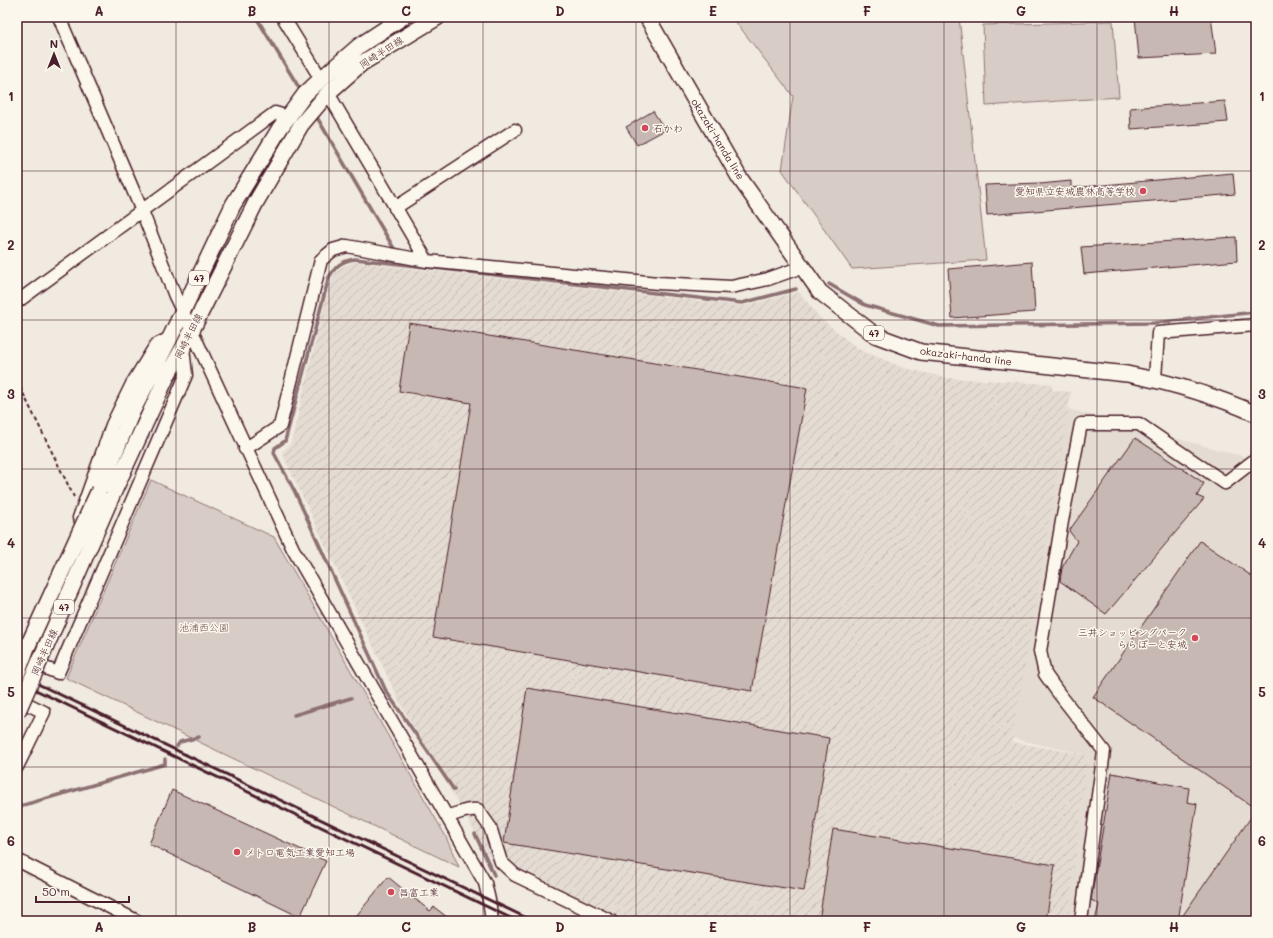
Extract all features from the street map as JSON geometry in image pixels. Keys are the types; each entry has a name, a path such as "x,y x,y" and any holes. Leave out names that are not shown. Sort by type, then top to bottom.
{"main road":[{"name":"岡崎半田線","path":"17,713 105,495 132,412 170,338 181,311 233,205 288,117 305,94 359,46 403,17"},
{"name":"岡崎半田線","path":"17,674 26,650 105,495 183,348 191,329 273,171 301,124 328,93 362,63 438,17"},
{"name":"okazaki-handa line","path":"647,17 740,177 802,267 820,292 875,334 921,352 1127,374 1155,379 1222,399 1256,414"}],"street":[{"path":"59,17 142,211 181,311 191,329 245,449 293,549 484,883 489,900 492,921"},
{"path":"283,17 321,79"},
{"path":"328,93 427,261"},
{"path":"17,302 274,113 288,117"},
{"path":"395,208 514,130"},
{"path":"245,449 280,426 321,260 333,250 347,246 427,261 658,283 732,287 768,279 802,267"},
{"path":"1155,379 1158,333 1256,325"},
{"path":"170,338 156,345 132,384 112,425 82,512 17,656 58,673 186,375 183,348"},
{"path":"1080,921 1104,751 1045,674 1040,651 1062,521 1081,424 1139,424 1225,483 1256,459"},
{"path":"17,700 44,712 17,768"},
{"path":"447,816 458,814 468,808 478,810 490,827 501,862 515,875 611,921"},
{"path":"17,860 137,921"}],"path":[{"path":"17,381 82,512"}],"shaded area":[{"path":"354,262 743,306 799,292 820,318 858,349 904,368 947,378 1052,384 1052,390 1071,392 1012,742 1087,755 1068,921 619,921 494,865 399,701 282,453 291,443 330,282 336,272 344,266"},
{"name":"三井ショッピングパーク ららぽーと安城","path":"1068,409 1245,457 1256,464 1256,921 1062,921 1087,755 1007,737"}],"green space":[{"path":"732,17 959,17 986,260 852,269 782,170 793,96"},
{"path":"1113,21 1119,97 986,106 983,25"},
{"name":"池浦西公園","path":"151,480 274,537 445,835 459,867 66,678"}],"building":[{"path":"1135,17 1211,17 1216,54 1139,58"},
{"path":"1225,101 1228,122 1131,129 1130,108"},
{"name":"石かわ","path":"653,111 665,130 637,145 626,127"},
{"name":"愛知県立安城農林高等学校","path":"1233,173 1235,194 987,215 985,185 1040,184 1071,181 1071,188"},
{"path":"1236,237 1237,261 1084,274 1081,247"},
{"path":"1032,262 1035,312 952,318 948,269"},
{"path":"409,323 807,388 752,691 433,637 471,403 399,391"},
{"path":"1135,438 1204,483 1197,496 1204,499 1106,614 1060,581 1062,568 1077,541 1069,531"},
{"name":"三井ショッピングパーク ららぽーと安城","path":"1200,541 1256,579 1256,809 1093,697"},
{"path":"527,688 829,738 804,891 504,843"},
{"path":"1112,773 1189,788 1187,802 1197,804 1178,921 1095,921 1099,904 1091,900"},
{"name":"メトロ電気工業愛知工場","path":"172,790 326,861 300,917 149,844"},
{"path":"1256,810 1256,921 1179,921"},
{"path":"833,829 1055,865 1046,921 819,921"},
{"name":"昌富工業","path":"388,877 430,911 434,907 452,921 352,921"}],"waterway":[{"path":"256,17 301,91"},
{"path":"1252,17 1256,78"},
{"path":"315,114 396,252"},
{"path":"454,790 386,691 295,492 274,453 275,448 285,441 329,277 342,263 355,259 742,303 796,289"},
{"path":"829,284 865,305 939,326 1154,323 1256,312"},
{"path":"294,715 351,698"},
{"path":"177,746 180,742 199,737"},
{"path":"17,807 165,764 165,759"},
{"path":"475,834 494,875"}],"railway":[{"path":"17,674 533,921"},
{"path":"17,681 517,921"}],"place":[{"name":"石かわ","path":"645,128"},
{"name":"愛知県立安城農林高等学校","path":"1143,191"},
{"name":"三井ショッピングパーク ららぽーと安城","path":"1195,638"},
{"name":"メトロ電気工業愛知工場","path":"237,852"},
{"name":"昌富工業","path":"391,892"}]}
